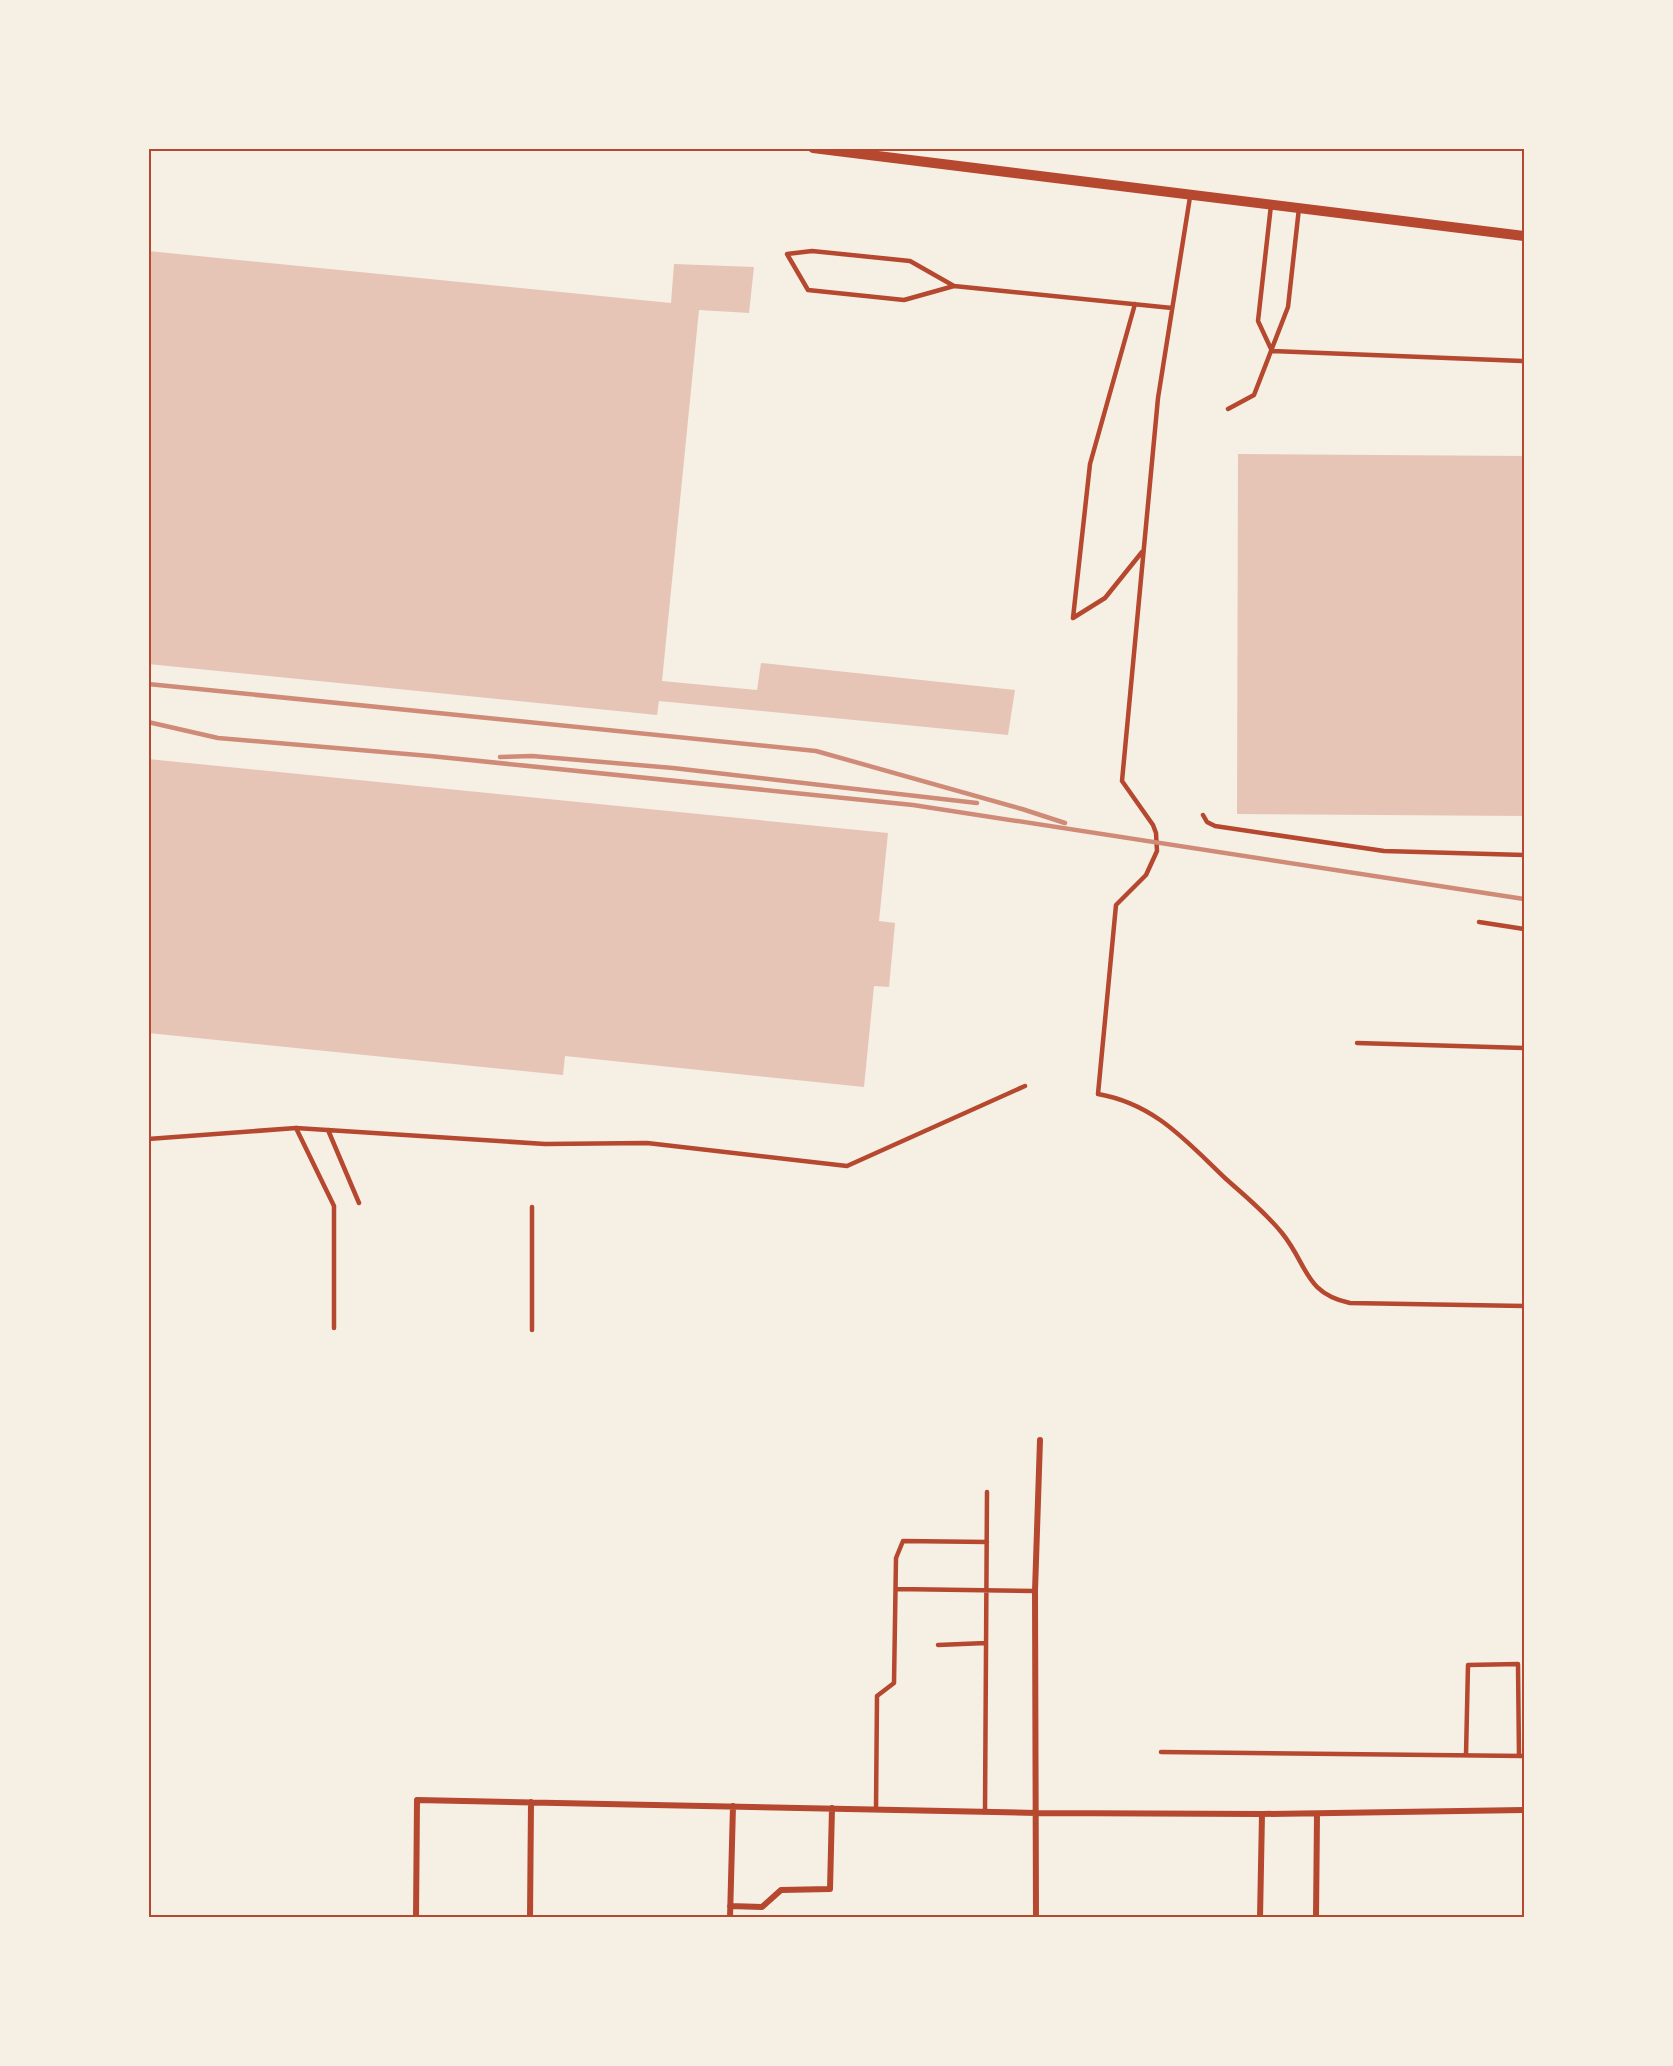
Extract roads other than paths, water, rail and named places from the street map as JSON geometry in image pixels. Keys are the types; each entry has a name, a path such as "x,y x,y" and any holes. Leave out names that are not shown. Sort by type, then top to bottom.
{"street":[{"path":"813,148 1524,236"},
{"path":"1036,1917 1035,1591 1040,1440"},
{"path":"416,1917 417,1800 1037,1813 1317,1814 1524,1810"},
{"path":"530,1917 531,1802"},
{"path":"730,1917 733,1806"},
{"path":"730,1906 762,1906 781,1890 830,1889 832,1809"},
{"path":"1260,1917 1262,1814"},
{"path":"1316,1917 1317,1814"}],"lane":[{"path":"1190,194 1158,398 1122,781 1153,825 1156,833 1156,851 1146,875 1116,905 1098,1094 1131,1103 1166,1122 1272,1222 1291,1245 1316,1287 1332,1298 1350,1303 1524,1306"},
{"path":"1271,204 1258,321 1272,351"},
{"path":"1228,409 1254,395 1288,307 1299,208"},
{"path":"954,285 904,300 808,290 786,254 812,251 910,261 954,285 1172,308"},
{"path":"1135,304 1090,464 1073,618 1105,598 1143,551"},
{"path":"1272,351 1522,361"},
{"path":"1203,815 1207,822 1215,826 1369,850 1524,855"},
{"path":"1479,922 1524,929"},
{"path":"1357,1044 1524,1048"},
{"path":"148,1138 296,1128 545,1144 647,1143 847,1166 1024,1086"},
{"path":"296,1128 334,1206 334,1328"},
{"path":"328,1130 359,1203"},
{"path":"532,1207 532,1330"},
{"path":"985,1812 987,1492"},
{"path":"876,1809 878,1696 894,1683 896,1558 903,1541 987,1542"},
{"path":"896,1589 1035,1591"},
{"path":"938,1645 986,1643"},
{"path":"1161,1752 1522,1756 1518,1664 1468,1665 1466,1755"}],"railway":[{"path":"148,684 816,751 1065,823"},
{"path":"148,722 218,738 430,756 913,805 1524,899"},
{"path":"500,757 532,756 673,768 977,803"}]}
